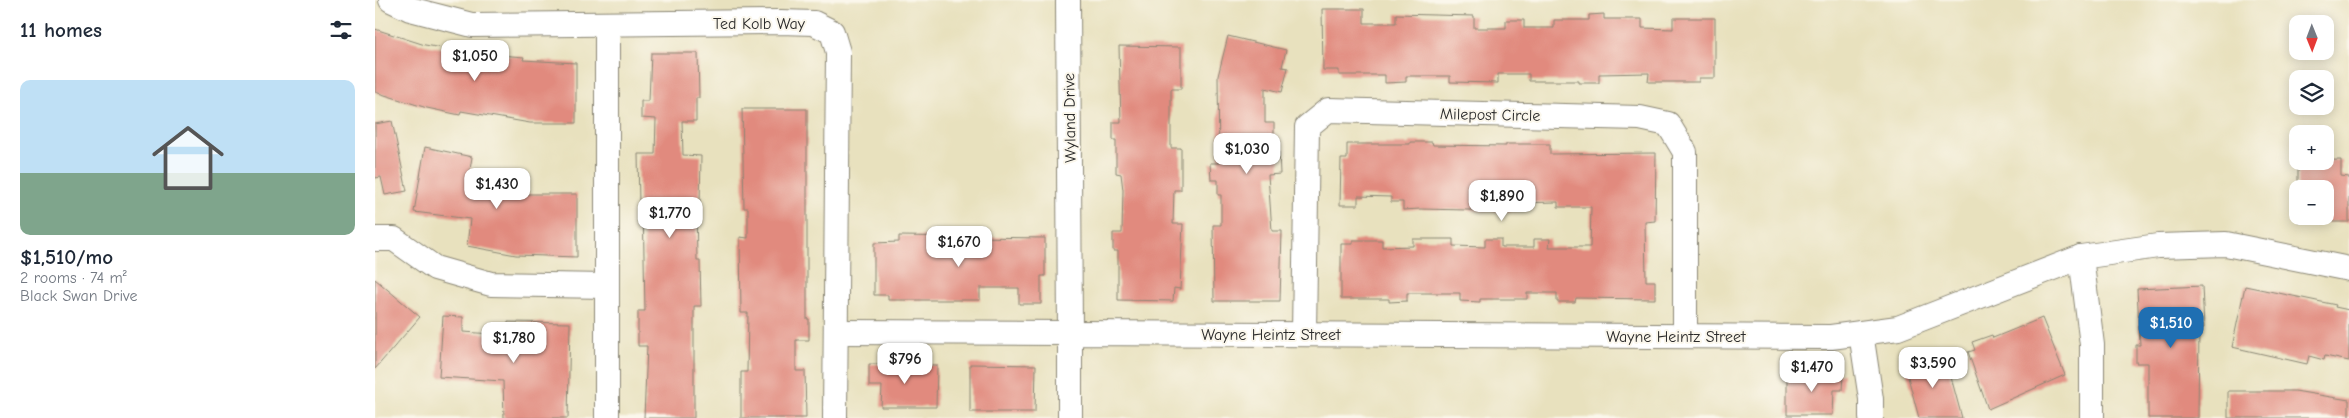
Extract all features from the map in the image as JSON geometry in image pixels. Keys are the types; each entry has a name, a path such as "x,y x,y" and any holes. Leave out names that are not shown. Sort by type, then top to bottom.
{"street":[{"name":"Ted Kolb Way","path":"391,0 410,9 472,25 814,23 832,32 838,52 835,418"},
{"name":"Wyland Drive","path":"1067,0 1070,333"},
{"path":"607,24 607,418"},
{"name":"Milepost Circle","path":"1304,334 1307,126 1328,110 1640,118 1668,124 1685,152 1685,336"},
{"path":"375,238 394,239 435,268 491,284 607,286"},
{"name":"Wayne Heintz Street","path":"836,332 1831,337 1898,328 2081,257 2158,246 2226,244 2349,269"},
{"path":"2081,257 2092,346 2092,418"},
{"path":"1070,333 1070,418"},
{"path":"1861,333 1871,399 1871,418"}],"building":[{"path":"1322,9 1364,9 1364,23 1396,23 1396,14 1474,16 1474,28 1506,28 1506,20 1524,20 1524,28 1554,28 1554,20 1589,20 1589,15 1604,14 1604,19 1642,19 1642,28 1673,29 1673,18 1715,18 1715,78 1699,78 1699,82 1648,82 1649,73 1599,74 1599,83 1579,83 1579,81 1529,81 1529,74 1498,74 1498,83 1450,82 1450,76 1406,76 1406,82 1385,83 1385,75 1339,75 1339,70 1323,70"},
{"path":"375,29 425,45 471,53 469,63 499,66 500,55 524,57 523,60 576,63 576,123 530,123 461,111 460,115 427,108 375,92"},
{"path":"1228,36 1286,50 1282,67 1288,68 1282,92 1265,88 1265,123 1274,123 1274,151 1279,151 1280,174 1268,175 1272,231 1282,231 1280,301 1214,301 1213,225 1221,225 1221,195 1218,195 1218,180 1211,180 1210,163 1219,163 1218,76"},
{"path":"1119,46 1181,47 1181,89 1171,89 1171,148 1181,148 1181,190 1174,190 1173,224 1183,224 1180,289 1174,288 1173,301 1118,300 1118,251 1113,251 1113,233 1122,233 1123,190 1121,174 1116,173 1116,140 1113,140 1113,122 1121,122"},
{"path":"651,53 698,53 699,98 696,98 696,121 682,121 683,155 701,156 700,204 696,204 697,261 700,261 701,306 694,306 694,418 644,418 647,346 638,346 638,311 645,311 643,203 639,203 638,154 655,154 656,119 641,118 641,101 649,101"},
{"path":"742,109 807,109 807,319 809,319 809,340 796,340 796,371 805,371 806,418 741,418 741,372 747,372 748,313 741,313 740,237 748,238 748,208 744,208"},
{"path":"392,121 407,191 385,195 381,177 375,178 375,124"},
{"path":"1410,142 1432,142 1433,145 1506,146 1506,144 1550,144 1550,154 1656,153 1655,221 1645,222 1646,281 1655,281 1655,299 1576,298 1575,302 1557,302 1557,293 1527,293 1527,299 1480,299 1480,302 1460,301 1460,293 1407,293 1407,301 1389,302 1389,299 1341,299 1341,244 1353,244 1353,240 1382,240 1382,247 1413,246 1413,239 1453,239 1453,246 1485,247 1485,239 1501,239 1501,247 1534,247 1534,239 1550,239 1549,247 1590,247 1591,207 1558,207 1558,202 1515,203 1515,211 1403,210 1403,202 1391,202 1391,197 1358,196 1358,205 1340,205 1341,159 1347,159 1347,144 1410,144"},
{"path":"425,147 472,157 468,182 521,191 521,194 577,194 577,257 516,255 467,246 470,219 414,212"},
{"path":"2334,160 2341,160 2341,176 2349,177 2349,222 2334,222 2334,180 2298,180 2298,170 2334,170"},
{"path":"899,236 1045,238 1045,276 1041,276 1041,304 1019,304 1019,288 980,288 980,300 888,300 888,295 874,295 874,243 899,242"},
{"path":"375,279 420,317 375,369"},
{"path":"2202,286 2204,328 2199,328 2198,418 2148,418 2148,363 2136,363 2136,345 2140,345 2137,289"},
{"path":"2245,286 2336,305 2335,307 2349,310 2349,361 2325,356 2324,360 2309,356 2307,364 2232,347"},
{"path":"443,316 463,317 463,332 508,335 508,322 570,323 568,418 504,418 503,381 439,377"},
{"path":"2042,318 2065,375 1988,409 1968,352 1975,350 1972,342 1992,335 1993,338"},
{"path":"1945,355 1962,418 1919,418 1905,366"},
{"path":"869,364 937,365 936,407 881,407 882,386 869,386"},
{"path":"970,364 1036,365 1035,412 970,412"},
{"path":"1787,373 1843,374 1842,390 1834,390 1833,415 1787,415"},
{"path":"2228,391 2295,391 2349,400 2349,418 2228,418"}]}
